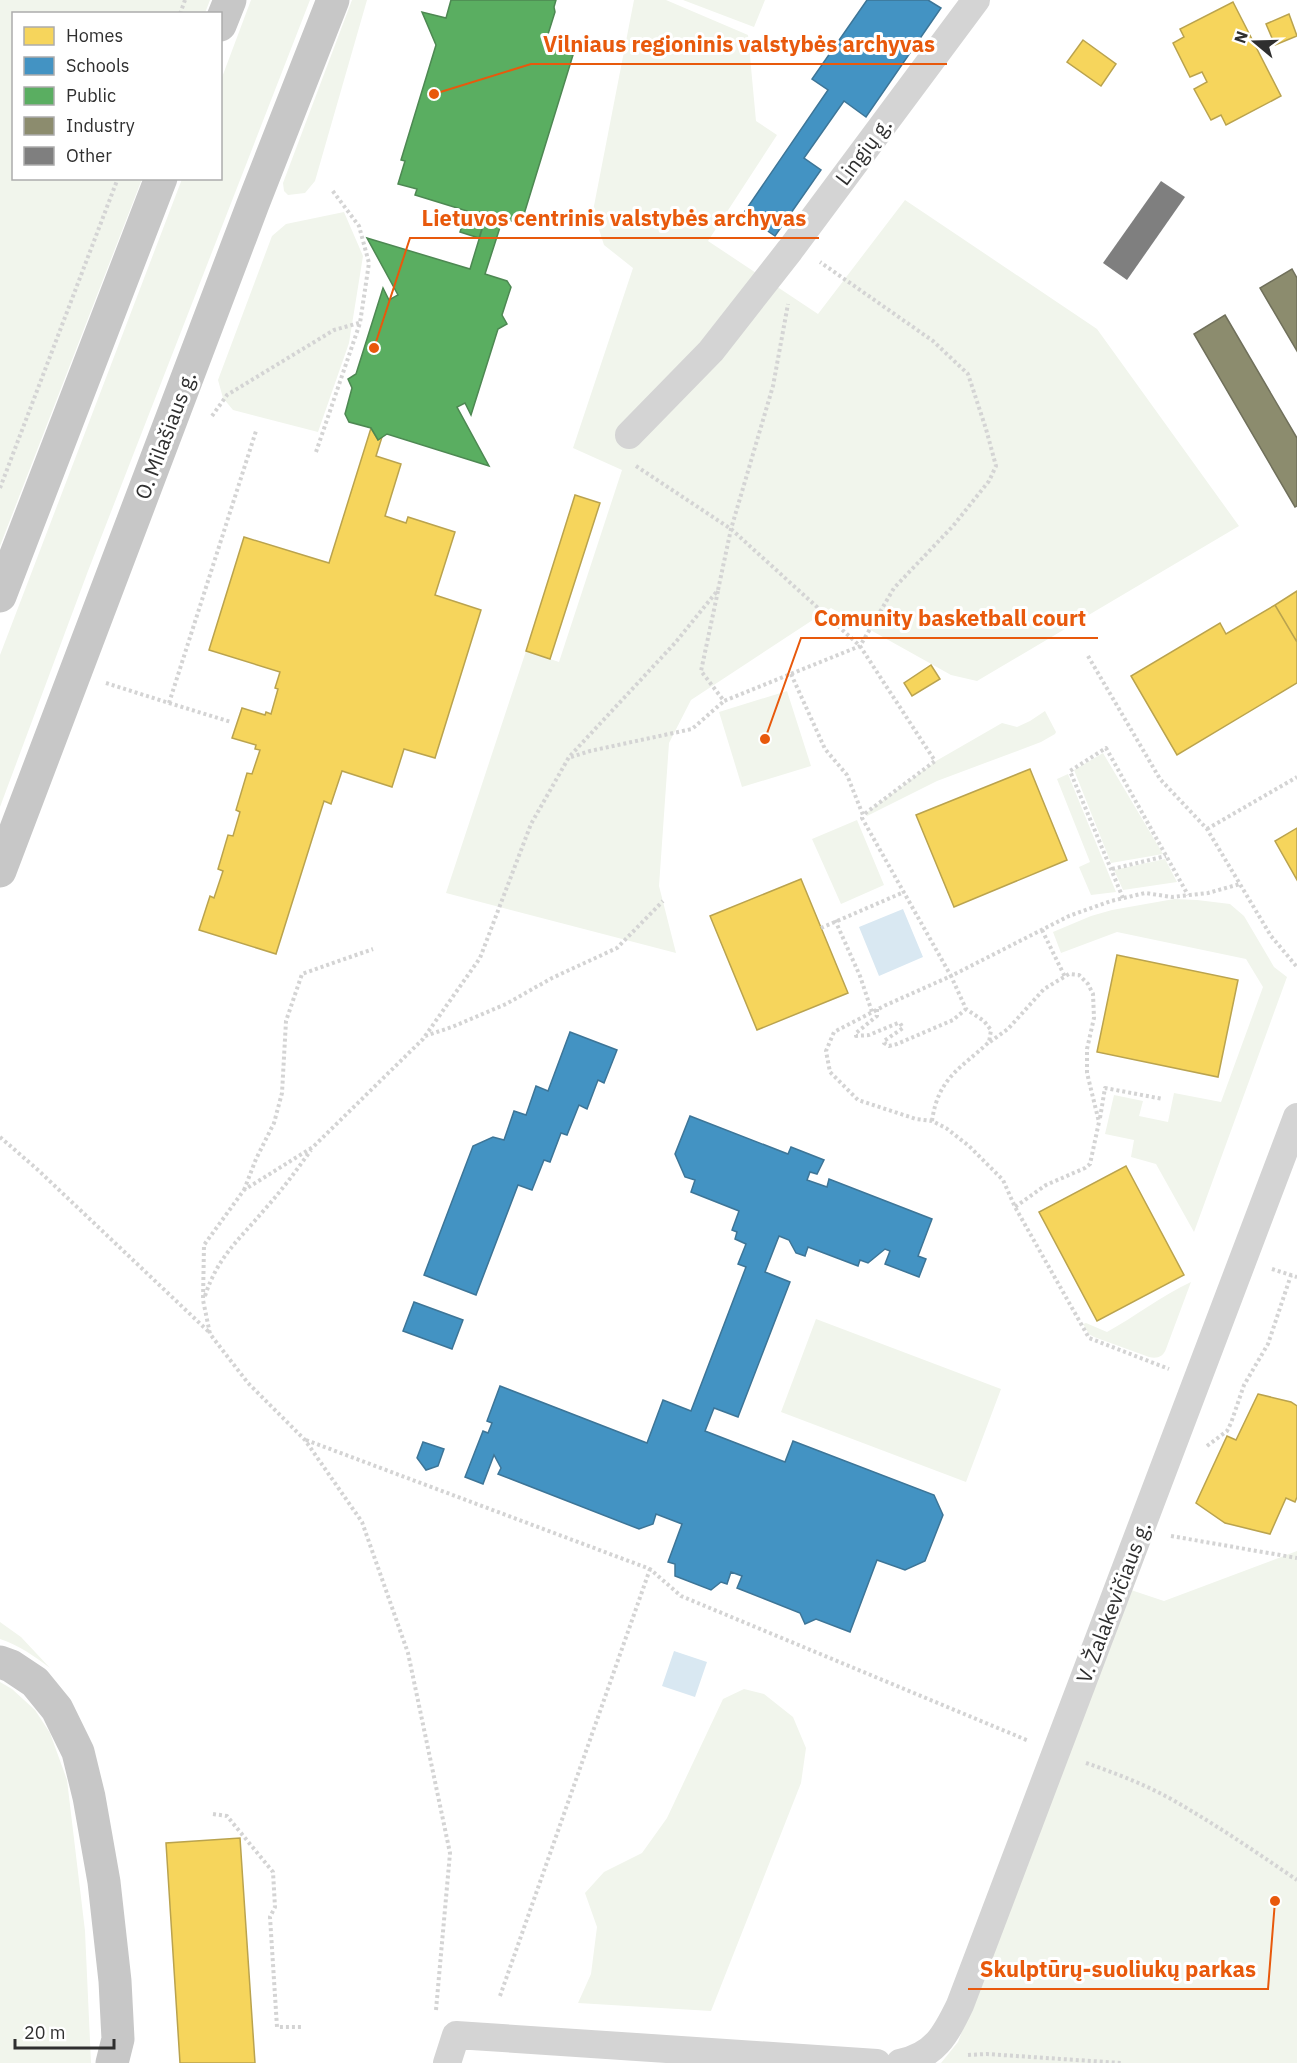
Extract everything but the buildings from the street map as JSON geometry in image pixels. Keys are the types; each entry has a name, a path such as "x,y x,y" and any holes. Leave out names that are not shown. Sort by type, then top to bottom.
{"main road":[{"path":"222,20 230,0"},
{"name":"O. Milašiaus g.","path":"0,871 244,226 333,0"},
{"path":"0,596 160,180"},
{"path":"0,1662 11,1666 35,1682 57,1709 78,1752 92,1809 104,1881 115,1981 119,2055"}],"street":[{"name":"Lingių g.","path":"629,448 711,351 801,235 976,0"},
{"name":"V. Žalakevičiaus g.","path":"909,2061 933,2049 947,2032 960,2006 1297,1117"},
{"path":"447,2063 456,2035 877,2063"}],"path":[{"path":"0,488 117,180"},
{"path":"316,452 360,322 369,264 359,226 332,190"},
{"path":"569,758 590,751 692,729 724,701 860,646 894,588 953,526 989,481 996,466 968,374 933,340 834,271 798,249 801,235"},
{"path":"724,701 701,671 730,529 773,386 790,295"},
{"path":"212,416 227,395 334,330 360,322"},
{"path":"169,703 256,431"},
{"path":"629,448 730,529 860,646 935,761 863,814"},
{"path":"203,1300 210,1280 226,1252 285,1186 313,1148 425,1036 480,958 531,824 569,758 675,643 718,590"},
{"path":"1088,656 1160,778 1207,829 1271,936 1297,968"},
{"path":"791,674 825,749 846,775 863,814 862,818 951,976 966,1009 984,1021 991,1030 989,1042"},
{"path":"97,680 231,722"},
{"path":"1124,898 1070,771 1106,748 1188,895"},
{"path":"1207,829 1297,777"},
{"path":"1111,869 1166,856"},
{"path":"1198,1379 1089,1338 1015,1207 1003,1180 969,1146 946,1128 932,1121 916,1119 858,1100 830,1072 826,1051 834,1032 874,1010 951,976 1069,916 1145,893 1172,897 1208,893 1240,884"},
{"path":"821,928 904,892"},
{"path":"425,1036 506,1004 552,978 617,948 663,901"},
{"path":"835,920 877,1016 858,1029 856,1036 869,1035 900,1023 903,1028 884,1043 889,1046 953,1020 966,1009"},
{"path":"1042,930 1065,977"},
{"path":"210,1334 203,1300 204,1245 244,1190 274,1123 283,1081 286,1021 302,974 373,949"},
{"path":"932,1121 935,1102 941,1088 956,1070 1008,1029 1044,989 1069,974 1079,975 1088,984 1093,994 1094,1018 1087,1049 1087,1073 1099,1122"},
{"path":"1015,1207 1046,1185 1090,1164 1106,1088 1163,1100"},
{"path":"0,1137 38,1170 210,1334 248,1383 304,1440 362,1522 408,1653 450,1852 436,2012"},
{"path":"244,1190 313,1148"},
{"path":"1222,1433 1227,1431 1244,1384 1268,1344 1291,1275"},
{"path":"304,1440 650,1569 681,1596 1055,1752 1126,1778 1170,1798 1297,1880"},
{"path":"1140,1531 1297,1558"},
{"path":"500,1996 650,1569"},
{"path":"213,1814 227,1816 273,1872 275,1907 270,1917 277,2026 302,2027"},
{"path":"909,2061 987,2054 1121,2063"}],"shaded area":[{"path":"0,0 210,0 205,12 12,12 12,180 142,180 0,546"},
{"path":"251,0 310,0 88,571 0,807 0,655 182,180 222,180 222,77"},
{"path":"352,0 367,0 315,181 305,193 288,195 284,191 283,183"},
{"path":"634,0 666,0 748,35 756,121 777,135 708,241 818,314 905,200 1097,329 1239,526 977,681 951,675 831,608 691,700 669,743 659,886 676,953 446,893 526,651 559,662 622,470 573,448 633,268 604,245 593,211"},
{"path":"683,0 765,0 754,27"},
{"path":"344,212 363,256 349,343 318,432 233,410 223,398 218,380 272,236 286,224"},
{"path":"787,691 811,766 742,787 719,712"},
{"path":"1045,711 1055,734 1041,742 937,781 867,816 866,813 936,761 1002,723 1017,727"},
{"path":"1103,753 1163,854 1111,863 1074,770"},
{"path":"1068,774 1116,892 1091,895 1079,867 1090,862 1057,779"},
{"path":"857,820 884,885 841,904 812,839"},
{"path":"1165,859 1177,882 1123,890 1114,870"},
{"path":"1174,899 1230,904 1244,916 1274,967 1287,977 1194,1232 1156,1164 1131,1157 1134,1140 1105,1134 1114,1095 1143,1101 1139,1116 1168,1122 1174,1093 1221,1102 1263,987 1246,959 1117,932 1061,953 1053,932 1112,910"},
{"path":"903,909 923,957 879,976 859,927"},
{"path":"1191,1282 1166,1349 1159,1357 1149,1357 1094,1337 1089,1334 1083,1324 1086,1323 1107,1332 1169,1293"},
{"path":"816,1319 1001,1389 966,1482 781,1412"},
{"path":"1297,1551 1297,2063 941,2063 958,2042 1128,1589 1164,1601"},
{"path":"0,1622 21,1637 50,1668 20,1648 0,1639"},
{"path":"674,1651 707,1662 695,1697 662,1686"},
{"path":"0,1682 12,1689 35,1710 50,1733 67,1780 85,1931 91,2063 0,2063"},
{"path":"744,1689 764,1694 793,1717 806,1748 801,1783 711,2011 578,2003 591,1974 597,1927 585,1893 604,1872 642,1853 667,1818 723,1699"}],"place":[{"name":"Vilniaus regioninis valstybės archyvas","path":"434,94"},
{"name":"Lietuvos centrinis valstybės archyvas","path":"374,348"},
{"name":"Comunity basketball court","path":"765,739"},
{"name":"Skulptūrų-suoliukų parkas","path":"1275,1901"}]}
